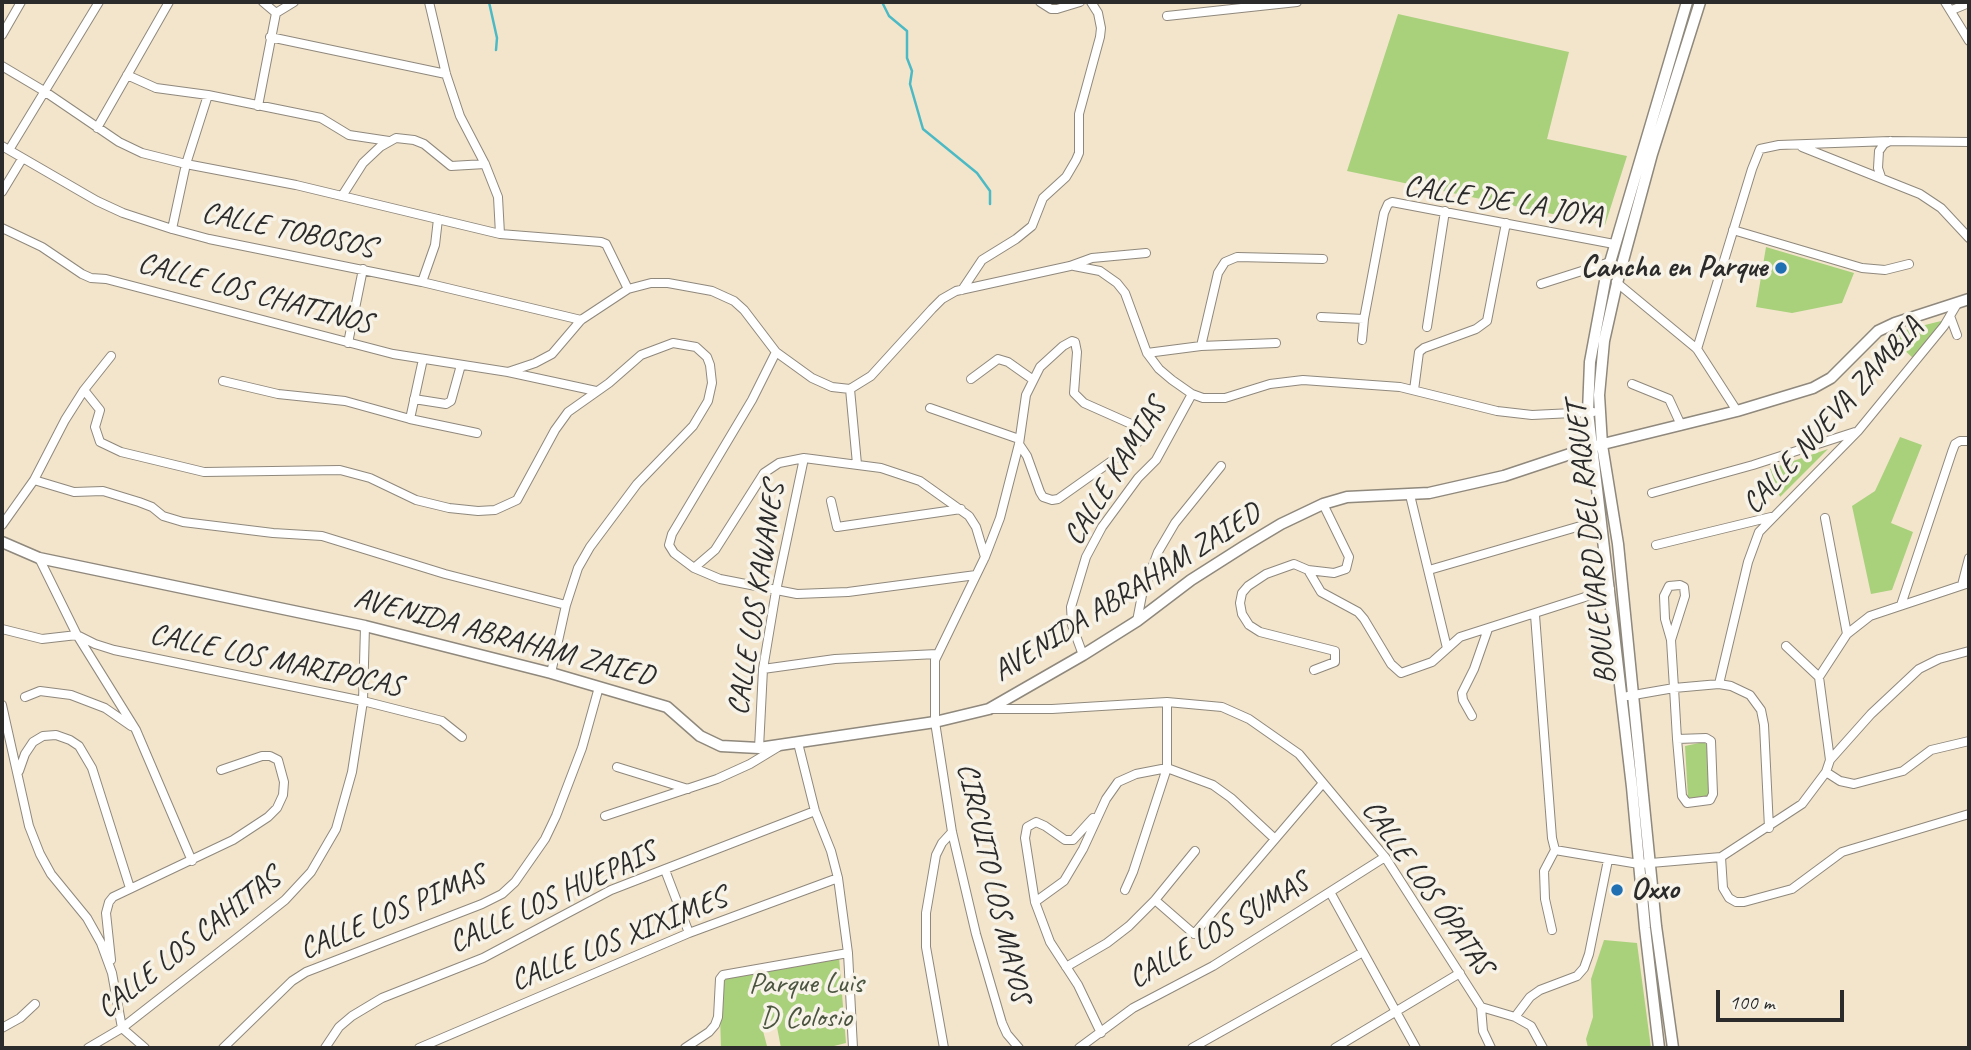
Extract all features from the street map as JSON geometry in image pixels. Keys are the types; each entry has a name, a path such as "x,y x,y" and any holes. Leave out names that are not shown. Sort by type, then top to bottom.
{"street":[{"path":"2,35 21,2"},
{"path":"5,148 99,2"},
{"path":"97,128 169,2"},
{"path":"263,2 276,13"},
{"path":"258,106 276,13 294,2"},
{"path":"429,2 446,74 460,116 485,164 498,197 500,234"},
{"path":"1040,2 1051,9 1080,2"},
{"path":"962,290 982,260 1016,239 1031,226 1043,198 1066,177 1076,160 1079,153 1079,114 1100,37 1100,19 1091,2"},
{"path":"1167,16 1297,2"},
{"name":"BOULEVARD DEL RAQUET","path":"1659,1048 1651,927 1652,863 1601,520 1590,362 1614,244 1688,2"},
{"name":"BOULEVARD DEL RAQUET","path":"1594,412 1604,341 1617,283 1652,154 1700,2"},
{"path":"1945,2 1969,41"},
{"path":"1951,10 1969,3"},
{"path":"270,37 446,74"},
{"path":"2,66 129,148 186,164 342,196 500,234 601,242 606,244 628,289"},
{"path":"127,75 156,88 208,95 321,118 349,135 389,141 403,138 424,144 451,166 485,164"},
{"path":"172,229 186,164 208,95"},
{"path":"342,196 363,163 389,141"},
{"path":"1697,348 1760,149 1779,145 1890,141 1969,142"},
{"path":"1881,177 1878,168 1879,151 1890,141"},
{"path":"1798,145 1920,194 1941,208 1969,237"},
{"name":"CALLE TOBOSOS","path":"5,148 110,207 172,229 209,239 422,282 581,320"},
{"path":"2,192 22,159"},
{"name":"CALLE DE LA JOYA","path":"1364,319 1385,208 1388,204 1396,202 1614,244"},
{"path":"1427,327 1446,211"},
{"path":"422,282 435,245 438,219"},
{"path":"1414,390 1419,352 1476,329 1488,321 1506,223"},
{"name":"CALLE LOS CHATINOS","path":"2,228 42,247 91,278 106,279 348,343 596,391"},
{"path":"1733,230 1862,268 1885,270 1909,264"},
{"path":"857,464 850,389 870,376 942,299 962,290 1101,257 1146,253"},
{"path":"1201,346 1219,273 1225,262 1237,257 1323,259"},
{"path":"1541,284 1610,262"},
{"path":"1070,266 1100,271 1116,283 1125,293 1147,353 1159,369 1192,394 1215,399 1270,384 1303,380 1368,383 1414,390 1497,411 1532,415 1594,412"},
{"path":"348,343 363,269"},
{"path":"1606,276 1697,348 1737,411"},
{"name":"CALLE LOS CHATINOS","path":"508,372 552,354 581,320 628,289 640,284 659,283 712,291 734,301 776,352 812,378 832,387 850,389"},
{"name":"AVENIDA ABRAHAM ZAIED","path":"2,542 40,558 365,626 551,673 667,707 700,736 721,746 759,748 935,722 989,709 1137,621 1191,580 1280,524 1323,504 1357,496 1429,493 1504,476 1597,446 1737,411 1824,383 1878,331 1969,299"},
{"name":"CALLE NUEVA ZAMBIA","path":"1718,684 1759,532 1858,431 1957,304"},
{"path":"1950,316 1957,335"},
{"path":"1321,317 1364,319 1362,340"},
{"path":"763,669 835,659 937,654 985,557 1000,518 1019,442 1026,395 1032,379 1040,367 1069,342 1075,342 1077,352 1074,393 1084,403 1129,423 1140,432 1141,438 1058,499 1052,500 1043,497 1040,492 1019,442 930,408"},
{"path":"84,390 100,410 95,428 100,442 121,452 204,472 340,470 370,478 416,499 449,508 495,510 517,500 555,430 568,412 609,383 640,355 673,343 689,344 702,351 710,365 712,383 708,401 692,426 637,484 590,547 578,568 566,605 551,673"},
{"name":"CALLE KAMIAS","path":"1147,353 1201,346 1276,343"},
{"path":"776,352 752,400 672,534 669,545 671,550 694,568 720,579 797,594 848,592 976,575"},
{"path":"2,525 34,480 84,390 111,356"},
{"path":"410,419 422,359"},
{"path":"971,379 998,359 1008,362 1032,379"},
{"path":"414,399 446,404 451,401 461,365"},
{"path":"223,381 278,394 345,401 410,419 477,433"},
{"path":"1632,384 1669,399 1681,425"},
{"name":"CALLE KAMIAS","path":"1083,655 1072,625 1070,607 1086,557 1102,527 1138,478 1156,460 1192,394"},
{"path":"1652,493 1753,465 1858,431"},
{"path":"1901,605 1955,444 1969,441"},
{"name":"BOULEVARD DEL RAQUET","path":"1597,446 1618,544 1639,864 1673,1048"},
{"path":"694,568 715,550 764,473 779,463 804,458 881,468 920,481 961,509 976,527 985,557"},
{"name":"CALLE LOS KAWANES","path":"759,748 763,669 776,591 804,458"},
{"path":"1137,621 1142,595 1158,552 1174,523 1222,466"},
{"path":"34,480 74,492 103,491 152,507 163,516 183,522 322,536 444,574 566,605"},
{"path":"1410,495 1447,648"},
{"path":"831,501 837,527 961,509"},
{"path":"1308,570 1341,572 1348,564 1347,553 1323,504"},
{"path":"1656,545 1771,517"},
{"path":"1825,518 1847,634"},
{"path":"1429,570 1601,520"},
{"path":"40,558 77,635 136,730 192,861"},
{"path":"1819,677 1847,634 1870,616 1966,584 1969,558"},
{"path":"1314,670 1335,662 1335,651 1260,632 1249,625 1242,614 1242,593 1266,574 1294,564 1308,570 1321,592 1358,612 1391,664 1401,673 1432,662 1460,637 1610,589"},
{"path":"1671,640 1685,596 1684,587 1680,585 1669,586 1664,596 1665,619 1671,640 1677,740 1683,799 1690,803 1710,800 1713,794 1711,741 1706,738 1677,740"},
{"path":"1535,615 1555,850 1544,871 1545,899 1552,930"},
{"name":"CALLE LOS CAHITAS","path":"88,1048 122,1028 285,900 312,872 336,829 352,772 363,701 365,626"},
{"path":"2,629 42,639 77,635"},
{"path":"1472,716 1462,700 1462,693 1488,629"},
{"name":"CALLE LOS MARIPOCAS","path":"77,635 103,647 363,701 442,721 462,737"},
{"path":"1786,646 1819,677 1830,760"},
{"path":"1555,850 1639,864 1721,857 1802,804 1826,772 1830,760 1871,714 1919,669 1939,659 1969,651"},
{"name":"CIRCUITO LOS MAYOS","path":"937,654 934,678 935,722 952,832 976,934 1002,1023 1019,1048"},
{"path":"1628,696 1718,684 1731,686 1750,695 1761,709 1769,828"},
{"name":"CALLE LOS PIMAS","path":"222,1047 292,981 306,972 482,904 502,894 515,882 530,863 556,816 582,748 599,687"},
{"path":"25,697 40,691 71,695 105,708 136,730"},
{"path":"1125,890 1167,768 1167,702"},
{"name":"CALLE LOS ÓPATAS","path":"989,709 1052,709 1167,702 1222,707 1249,719 1299,754 1385,857 1481,1007 1483,1031 1491,1048"},
{"path":"2,705 29,826 40,854 51,874 94,930 112,973"},
{"path":"18,777 25,754 33,742 43,736 56,735 79,746 92,768 130,888"},
{"path":"1826,772 1840,781 1854,784 1903,771 1931,750 1969,741"},
{"path":"798,743 815,811 831,851 838,878 848,953 853,1048"},
{"path":"605,816 688,789 750,764 780,745"},
{"path":"145,1048 122,1028 112,973 107,907 113,897 233,840 277,808 283,795 284,782 281,764 274,757 249,759 221,770"},
{"path":"617,767 688,789"},
{"path":"1101,1032 1084,997 1050,942 1035,902 1026,848 1027,827 1031,823 1040,823 1065,840 1073,840 1085,829 1118,782 1167,768 1213,785 1275,839"},
{"path":"1155,900 1194,934 1322,783"},
{"path":"1035,902 1064,881 1083,849 1101,807"},
{"name":"CALLE LOS HUEPAIS","path":"326,1048 335,1033 352,1016 382,998 483,958 585,902 815,811"},
{"path":"1721,857 1723,888 1729,898 1744,902 1792,889 1842,852 1969,814"},
{"path":"944,1048 926,947 926,913 936,855 952,832"},
{"path":"1066,967 1121,934 1155,900 1195,851"},
{"name":"CALLE LOS SUMAS","path":"1079,1048 1142,1002 1213,966 1385,857"},
{"path":"1515,1017 1530,997 1540,990 1577,976 1584,968 1590,954 1608,860"},
{"path":"665,870 689,933"},
{"name":"CALLE LOS XIXIMES","path":"419,1048 689,933 838,878"},
{"path":"1330,892 1416,1048"},
{"path":"1192,1048 1363,952"},
{"path":"685,1048 699,1040 715,1025 718,1017 719,981 723,975 848,953"},
{"path":"1335,1048 1460,973"},
{"path":"2,1028 20,1018 35,1004"},
{"name":"CALLE LOS ÓPATAS","path":"1481,1007 1515,1017 1531,1026 1543,1048"}],"green space":[{"path":"1398,14 1569,52 1547,139 1627,156 1605,225 1347,171"},
{"path":"1766,247 1854,273 1842,303 1792,313 1756,307"},
{"path":"1945,320 1913,358 1890,337 1905,330"},
{"path":"1900,437 1922,445 1891,523 1913,532 1892,590 1871,594 1852,506 1875,491"},
{"path":"1828,449 1780,497 1770,469"},
{"path":"1704,742 1711,749 1710,797 1688,798 1685,746"},
{"path":"1604,940 1637,943 1651,1048 1588,1048 1586,1039 1593,1017 1591,979"},
{"name":"Parque Luis D Colosio","path":"839,957 846,1043 826,1048 781,1048 777,1027 763,1031 767,1046 721,1048 720,1015 725,978"}],"waterway":[{"path":"489,2 497,38 496,50"},
{"path":"882,2 889,16 907,31 907,58 912,71 910,84 923,129 977,173 990,191 990,204"}],"place":[{"name":"Cancha en Parque","path":"1781,268"},
{"name":"Oxxo","path":"1617,890"}]}
